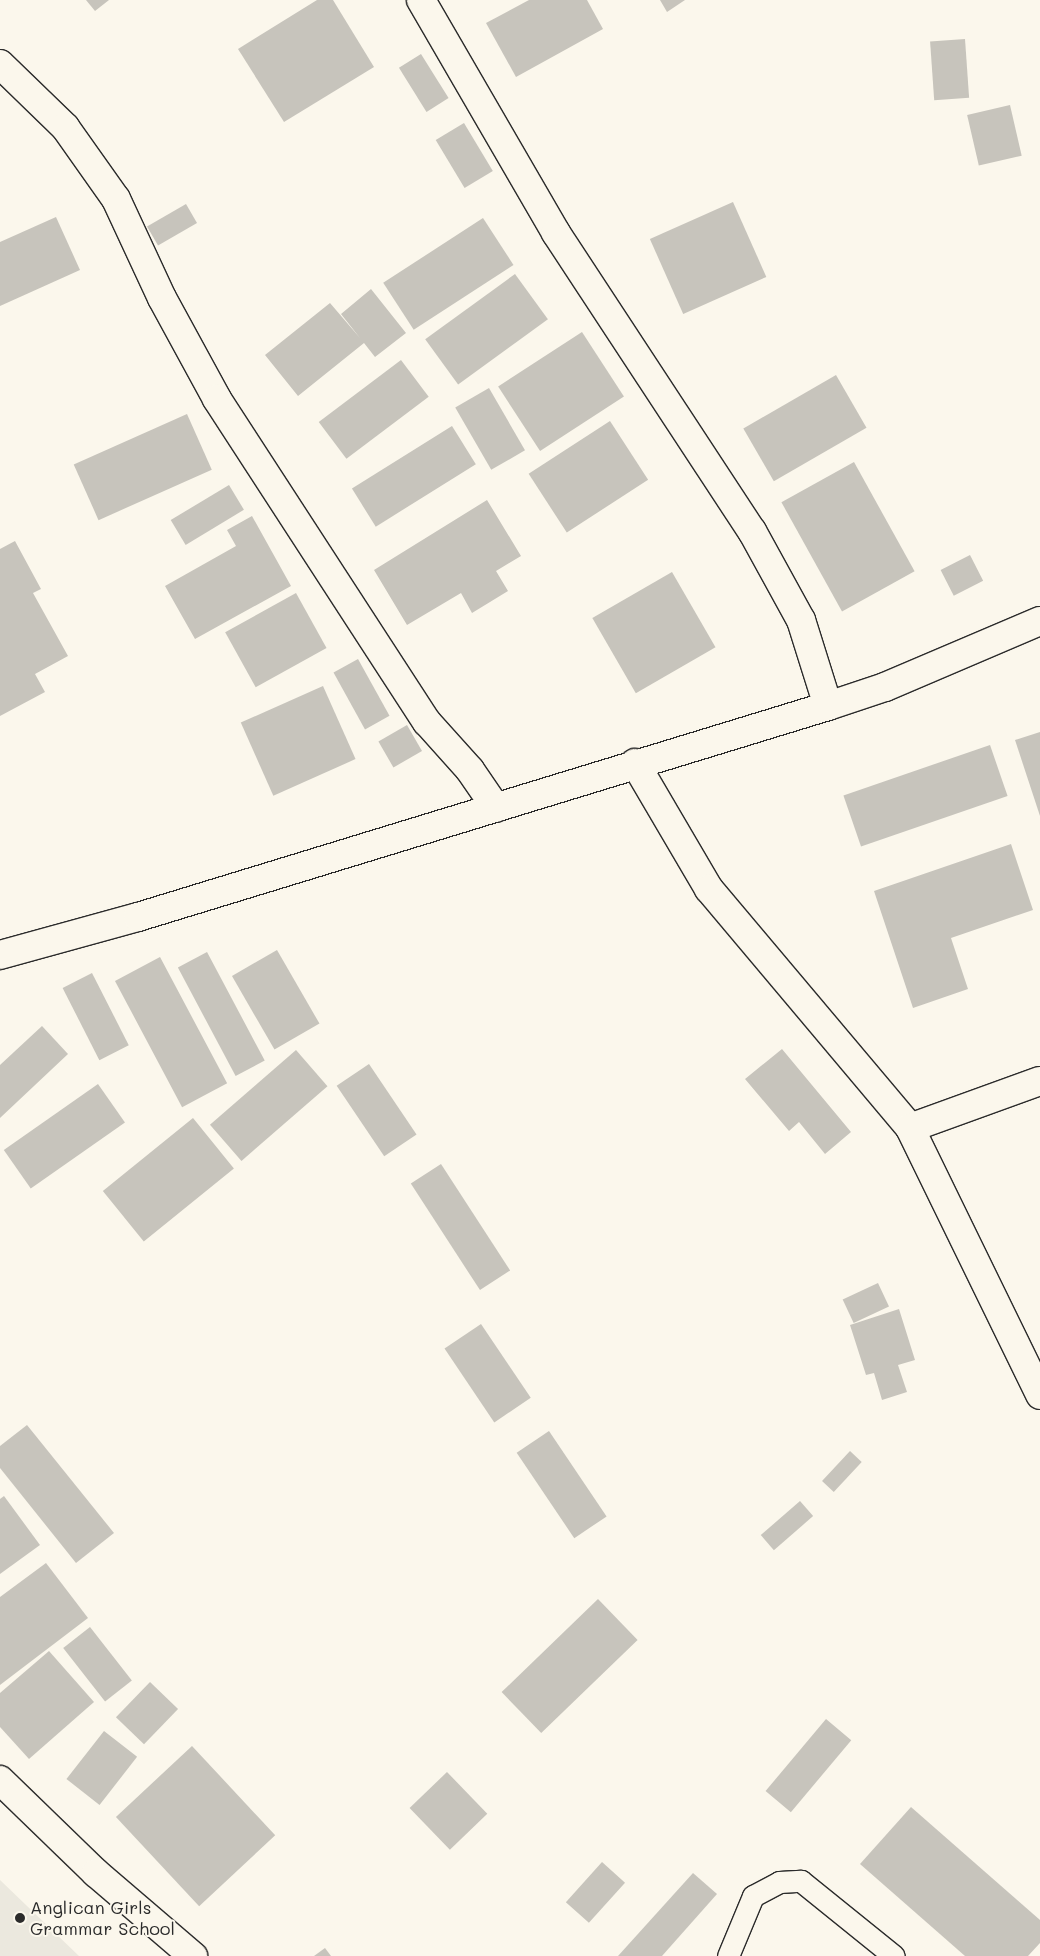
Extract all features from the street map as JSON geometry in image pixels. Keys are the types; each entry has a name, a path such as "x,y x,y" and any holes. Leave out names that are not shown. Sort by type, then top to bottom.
{"street":[{"path":"421,0 556,233 752,532 801,620 828,706"},
{"path":"0,64 65,127 116,199 217,399 427,722 470,770 496,808"},
{"path":"0,955 496,808 636,763 828,706 884,687 1040,621"},
{"path":"636,763 709,889 910,1128 1040,1394"},
{"path":"910,1128 1040,1081"},
{"path":"0,1780 96,1873 193,1956"}],"lane":[{"path":"728,1956 753,1896 779,1882 801,1881 888,1954"}],"shaded area":[{"name":"Anglican Girls Grammar School","path":"0,1880 79,1956 0,1956"}],"building":[{"path":"86,0 109,0 95,11"},
{"path":"317,0 333,0 374,67 284,122 238,49"},
{"path":"529,0 587,0 603,29 516,77 486,23"},
{"path":"660,0 685,0 667,12"},
{"path":"965,39 969,98 934,100 930,41"},
{"path":"421,54 449,98 427,112 399,68"},
{"path":"1010,105 1022,156 979,166 967,115"},
{"path":"464,123 493,171 465,188 436,140"},
{"path":"733,202 766,277 683,314 650,239"},
{"path":"186,204 197,223 158,246 147,226"},
{"path":"56,217 80,270 0,306 0,242"},
{"path":"483,218 513,265 414,330 383,283"},
{"path":"515,274 548,319 458,385 425,339"},
{"path":"371,289 406,333 375,357 364,343 298,396 265,355 330,303 360,338 341,314"},
{"path":"582,332 624,397 540,451 498,386"},
{"path":"401,360 429,397 346,459 319,422"},
{"path":"836,375 866,428 774,481 743,429"},
{"path":"489,388 525,450 491,470 455,407"},
{"path":"187,414 212,470 99,520 74,464"},
{"path":"610,421 648,480 567,533 529,474"},
{"path":"452,426 476,464 376,527 352,489"},
{"path":"854,462 915,571 842,612 781,502"},
{"path":"229,485 244,510 186,545 171,520"},
{"path":"487,500 521,556 496,571 508,591 472,613 461,593 407,625 374,570"},
{"path":"252,516 291,586 195,639 165,586 236,546 227,530"},
{"path":"15,541 41,589 33,593 68,656 35,674 45,692 0,716 0,549"},
{"path":"970,555 983,581 954,596 941,570"},
{"path":"672,572 716,647 636,693 592,618"},
{"path":"296,593 327,648 256,687 225,632"},
{"path":"358,659 390,716 365,729 334,673"},
{"path":"323,686 356,759 273,796 241,723"},
{"path":"407,725 422,751 393,767 378,742"},
{"path":"1040,732 1040,816 1015,740"},
{"path":"990,745 1008,796 861,847 843,795"},
{"path":"1011,844 1033,910 951,938 968,989 913,1008 874,891"},
{"path":"277,950 320,1024 274,1050 232,976"},
{"path":"207,952 265,1061 236,1076 178,967"},
{"path":"160,957 227,1083 182,1107 115,981"},
{"path":"92,973 129,1045 99,1060 63,988"},
{"path":"42,1026 68,1054 0,1118 0,1065"},
{"path":"782,1049 851,1132 825,1154 799,1122 789,1131 745,1079"},
{"path":"296,1050 327,1086 241,1161 210,1125"},
{"path":"369,1064 417,1134 384,1156 337,1086"},
{"path":"98,1084 125,1123 31,1188 4,1150"},
{"path":"193,1118 234,1169 144,1242 103,1191"},
{"path":"441,1164 510,1271 480,1290 411,1184"},
{"path":"878,1283 889,1307 854,1323 843,1299"},
{"path":"899,1309 915,1360 898,1365 907,1392 882,1400 874,1373 866,1375 850,1325"},
{"path":"481,1324 531,1398 494,1422 445,1349"},
{"path":"27,1425 114,1533 76,1563 0,1468 0,1446"},
{"path":"549,1431 607,1516 574,1538 517,1453"},
{"path":"850,1451 862,1462 834,1492 822,1481"},
{"path":"4,1496 40,1545 0,1574 0,1499"},
{"path":"800,1501 813,1516 774,1550 761,1535"},
{"path":"46,1563 88,1618 0,1685 0,1597"},
{"path":"598,1599 638,1640 541,1733 502,1692"},
{"path":"90,1627 132,1681 105,1702 63,1648"},
{"path":"49,1651 94,1702 29,1759 0,1727 0,1693"},
{"path":"150,1682 178,1709 144,1744 116,1717"},
{"path":"826,1719 851,1740 791,1812 766,1791"},
{"path":"104,1731 137,1757 100,1805 66,1779"},
{"path":"192,1746 275,1835 199,1906 116,1817"},
{"path":"447,1772 487,1814 450,1850 410,1808"},
{"path":"911,1807 1040,1920 1040,1943 1028,1956 965,1956 860,1864"},
{"path":"602,1862 625,1883 589,1923 566,1902"},
{"path":"693,1873 717,1894 662,1956 618,1956"},
{"path":"325,1948 331,1956 314,1956"}],"place":[{"name":"Anglican Girls Grammar School","path":"20,1918"}]}
